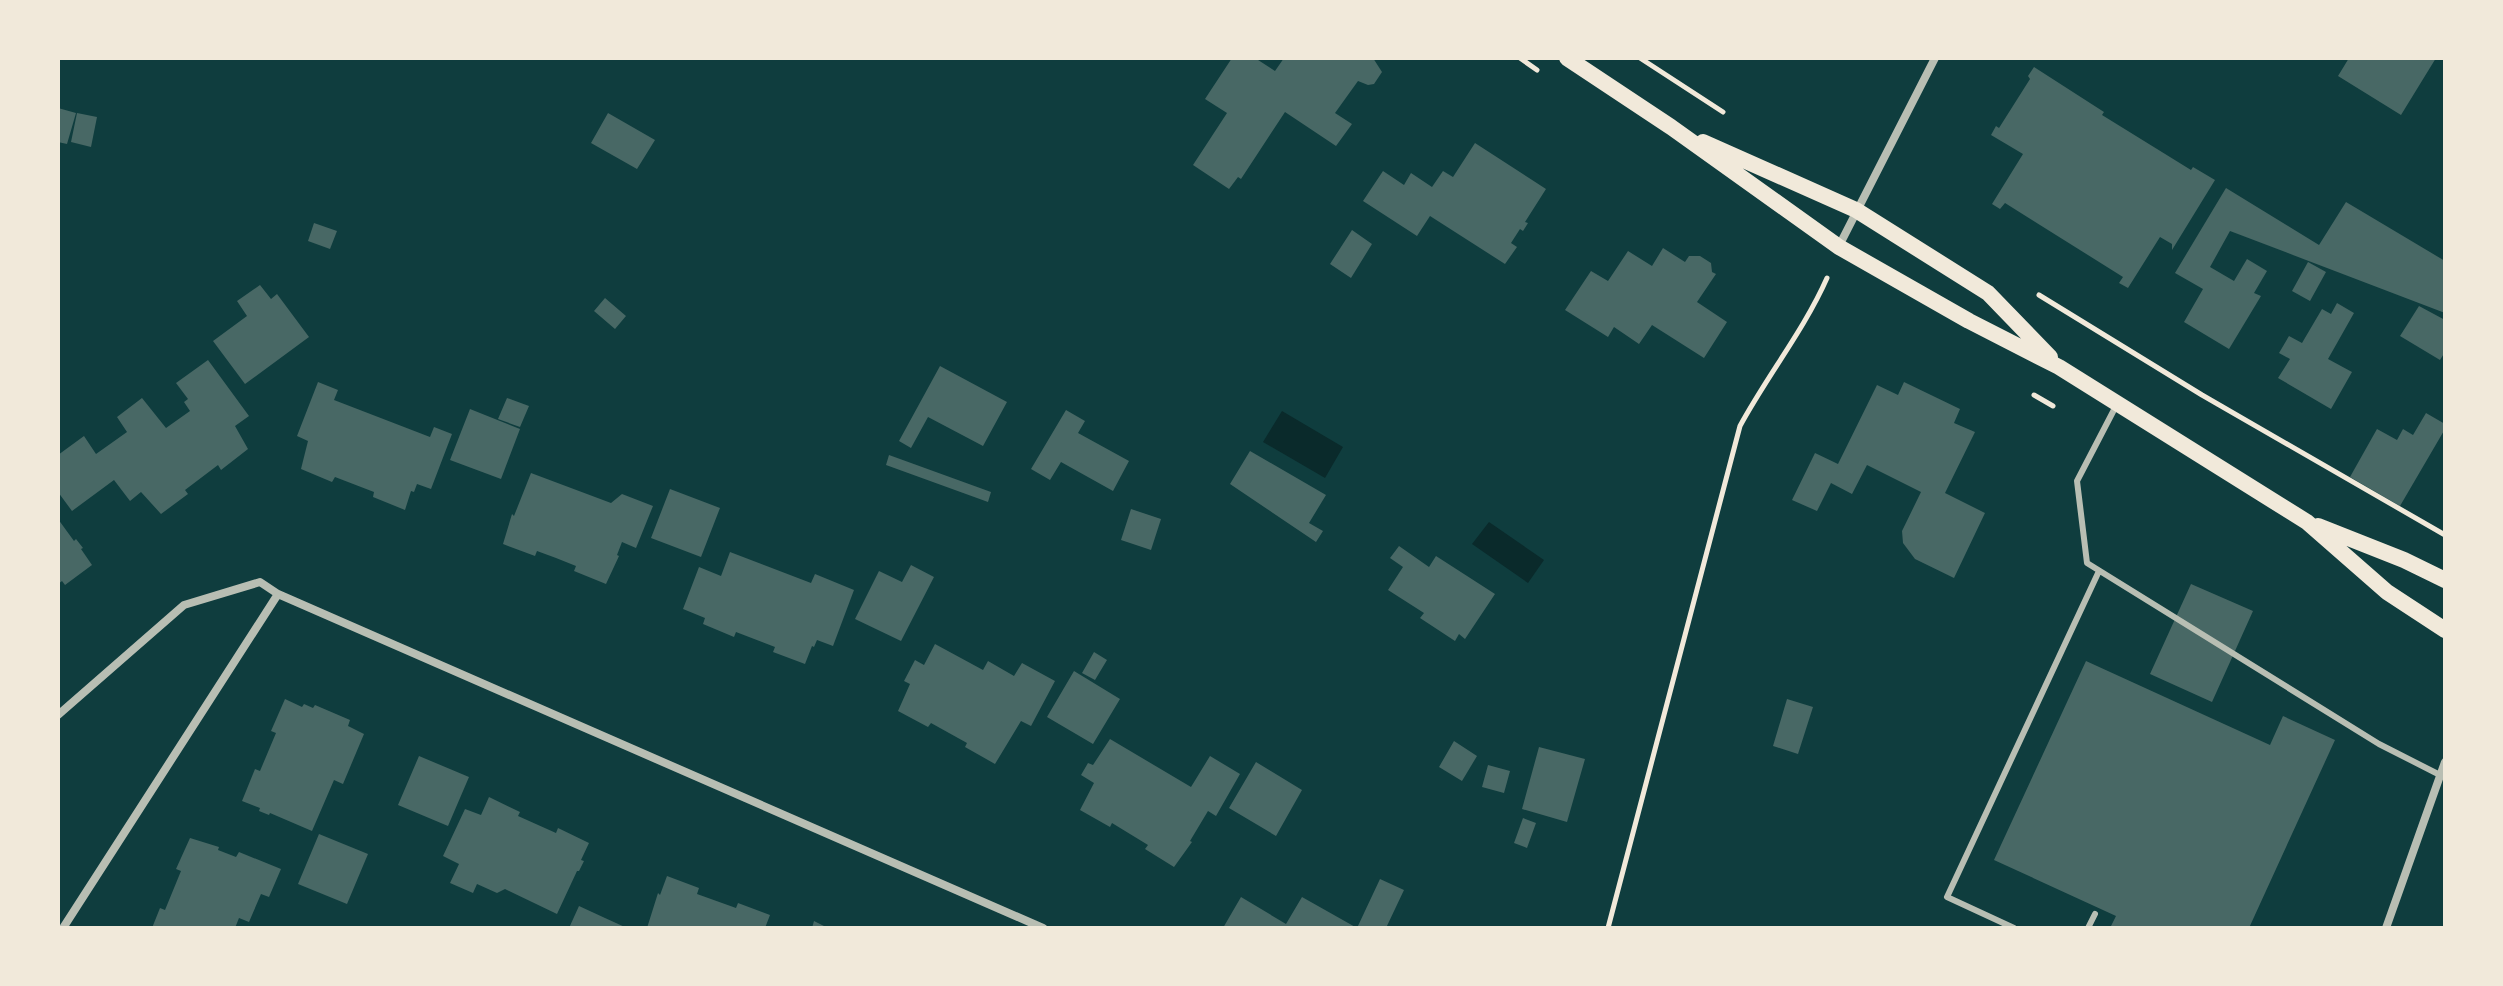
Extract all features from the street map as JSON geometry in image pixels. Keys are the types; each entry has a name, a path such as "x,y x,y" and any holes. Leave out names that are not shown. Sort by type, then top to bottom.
{"main road":[{"path":"1567,58 1671,127 1839,247 1969,321 2059,367 2307,522 2387,592 2445,630"},
{"path":"1671,127 1856,210 1988,293 2059,367"},
{"path":"2307,522 2404,560 2445,580"}],"street":[{"path":"1839,247 1935,58"},
{"path":"58,715 184,605 260,582 278,594 1043,928"},
{"path":"63,928 278,594"},
{"path":"2386,928 2445,762"}],"lane":[{"path":"2117,404 2077,481 2087,563 2379,744 2440,775"},
{"path":"2014,928 1947,897 2099,571"},
{"path":"2088,928 2095,914"}],"path":[{"path":"1608,928 1740,426 1819,297 1839,247"},
{"path":"2027,288 2202,395 2445,535"},
{"path":"2033,394 2101,434"}],"water":[{"path":"1282,411 1343,447 1325,478 1263,442"},
{"path":"1489,522 1544,560 1528,583 1472,544"}],"building":[{"path":"1232,58 1255,58 1275,71 1284,58 1373,58 1382,72 1374,84 1358,81 1335,113 1352,124 1336,146 1285,112 1241,179 1238,177 1229,189 1193,165 1227,113 1205,99"},
{"path":"2349,58 2436,58 2401,115 2338,76"},
{"path":"2034,67 2104,112 2102,115 2191,170 2193,167 2215,180 2172,250 2172,244 2160,237 2128,288 2119,283 2123,277 2005,203 2000,209 1992,204 2023,154 1991,135 1996,126 1999,128 2030,79 2028,76"},
{"path":"58,108 76,113 67,144 58,142"},
{"path":"77,113 97,117 91,147 71,142"},
{"path":"608,113 655,140 637,169 591,143"},
{"path":"1475,143 1546,189 1525,222 1528,223 1523,231 1520,229 1511,243 1517,247 1505,264 1430,216 1417,236 1363,201 1383,171 1404,185 1411,173 1432,187 1443,171 1453,177"},
{"path":"2226,188 2319,245 2346,202 2445,261 2445,313 2230,231 2210,267 2234,281 2247,259 2267,271 2254,293 2261,296 2229,349 2184,322 2203,289 2175,273"},
{"path":"314,223 337,231 330,249 308,241"},
{"path":"1352,230 1372,244 1351,278 1330,264"},
{"path":"1663,248 1685,262 1689,256 1700,256 1711,263 1712,272 1716,274 1697,302 1727,322 1704,358 1652,325 1639,344 1614,327 1608,337 1565,310 1591,271 1608,281 1628,251 1652,266"},
{"path":"2308,262 2326,272 2310,301 2292,291"},
{"path":"260,285 271,299 277,294 309,337 245,384 213,341 247,316 237,301"},
{"path":"605,298 626,316 615,329 594,311"},
{"path":"2337,303 2354,313 2328,359 2352,372 2331,409 2278,378 2290,359 2279,353 2289,336 2302,343 2322,309 2331,314"},
{"path":"2419,306 2445,320 2445,352 2440,360 2400,336"},
{"path":"208,360 249,416 235,426 248,449 221,470 218,465 185,490 188,494 161,514 141,492 130,501 114,480 72,511 58,492 58,455 84,436 96,454 127,432 117,417 142,398 166,428 190,411 184,402 188,399 176,383"},
{"path":"940,366 1007,402 983,446 928,417 911,448 899,441"},
{"path":"318,382 338,390 334,400 430,437 434,427 452,434 431,489 417,484 414,492 411,491 405,510 373,497 374,492 335,477 332,482 301,469 308,441 297,436"},
{"path":"1904,382 1960,409 1954,423 1975,432 1945,493 1985,513 1954,578 1915,559 1903,543 1902,531 1921,492 1867,465 1852,494 1831,483 1817,511 1792,500 1815,453 1838,464 1877,385 1898,395"},
{"path":"507,398 529,406 520,427 498,419"},
{"path":"470,409 520,429 501,479 450,460"},
{"path":"1066,410 1085,421 1078,433 1129,461 1113,491 1061,462 1050,480 1031,469"},
{"path":"2426,413 2445,424 2445,429 2400,506 2350,477 2377,429 2397,440 2403,429 2413,435"},
{"path":"1250,451 1326,495 1309,523 1323,531 1316,542 1230,484"},
{"path":"889,455 991,492 988,502 886,465"},
{"path":"531,473 611,503 622,494 653,506 636,548 622,542 606,584 574,571 576,566 556,558 537,551 535,556 503,544 512,514 514,516"},
{"path":"670,489 720,508 701,557 651,538"},
{"path":"1131,509 1161,519 1151,550 1121,540"},
{"path":"58,519 83,548 92,565 65,585 62,581 58,584"},
{"path":"1399,546 1429,567 1436,556 1495,594 1465,639 1459,634 1455,641 1420,618 1424,613 1388,590 1403,567 1390,558"},
{"path":"730,552 811,583 815,574 854,590 833,646 817,640 805,664 773,652 775,647 736,632 734,637 703,624 705,618 683,609 699,567 721,576"},
{"path":"911,565 934,577 901,641 855,619 879,571 902,582"},
{"path":"2191,584 2253,611 2212,702 2150,674"},
{"path":"935,644 983,670 988,661 1014,676 1022,663 1055,681 1031,726 1021,721 995,764 965,747 967,743 931,723 928,727 898,711 910,684 904,681 915,660 924,665"},
{"path":"1094,652 1107,660 1095,680 1082,673"},
{"path":"2086,661 2270,745 2283,716 2335,740 2249,928 2110,928 2116,916 1994,860"},
{"path":"1074,671 1120,699 1093,744 1047,717"},
{"path":"285,699 302,707 304,704 313,708 315,705 350,720 348,726 364,734 343,784 334,780 312,831 259,811 260,808 242,801 255,769 260,771 276,733 271,731"},
{"path":"1787,699 1813,707 1798,754 1773,746"},
{"path":"1110,739 1191,787 1210,756 1240,774 1216,816 1208,811 1192,842 1174,867 1145,849 1148,845 1112,823 1110,827 1080,810 1094,783 1081,775 1088,763 1093,765"},
{"path":"1454,741 1477,756 1462,781 1439,767"},
{"path":"1539,747 1585,759 1567,822 1522,809"},
{"path":"419,756 469,777 448,826 398,805"},
{"path":"1256,762 1302,790 1276,836 1229,808"},
{"path":"1488,765 1510,771 1504,793 1482,787"},
{"path":"489,797 520,812 518,816 556,833 558,828 589,843 581,860 584,861 557,914 505,889 497,893 477,884 473,893 450,883 459,864 443,856 465,809 481,815"},
{"path":"1523,818 1536,823 1527,848 1514,843"},
{"path":"319,834 368,854 347,904 298,884"},
{"path":"190,838 219,847 218,850 236,857 239,852 281,869 269,897 261,894 249,922 239,918 235,928 152,928 160,908 165,910 181,871 176,869"},
{"path":"667,876 699,888 697,894 736,908 738,903 770,915 765,928 647,928"},
{"path":"1380,879 1404,890 1386,928 1357,928"},
{"path":"1241,897 1286,924 1302,897 1357,928 1223,928"},
{"path":"579,906 605,918 627,928 569,928"},
{"path":"814,921 828,928 812,928"}]}
